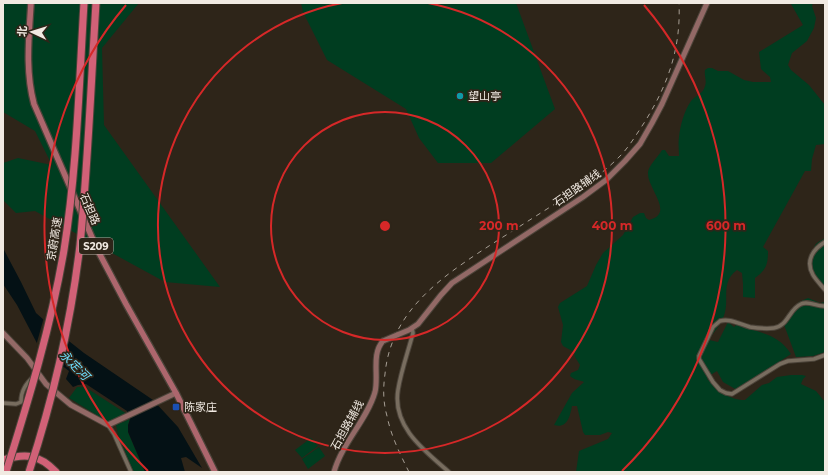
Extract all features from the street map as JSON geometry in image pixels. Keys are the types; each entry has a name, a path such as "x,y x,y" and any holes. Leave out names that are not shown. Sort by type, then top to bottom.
{"highway":[{"name":"京蔚高速","path":"6,472 29,398 49,323 64,250 74,167 84,3"},
{"path":"29,472 50,402 69,318 80,246 96,3"},
{"path":"3,460 17,455 33,457 45,462 56,472"}],"main road":[{"name":"石担路","path":"31,3 28,62 30,88 34,104 97,249 176,393 215,472"},
{"name":"石担路辅线","path":"334,472 340,457 372,399 376,382 377,352 379,345 383,341 418,324 440,295 452,283 589,193 606,180 625,161 640,144 652,123 707,3"},
{"path":"3,333 27,358 46,384 71,406 108,426 176,393"}],"street":[{"path":"825,242 814,250 811,255 810,265 812,274 825,290"},
{"path":"825,306 821,307 807,303 800,304 784,323 775,328 758,328 730,320 720,321 713,327 699,356 699,359 713,382 720,390 730,394 736,393 768,370 788,360 808,360 825,355"},
{"path":"412,328 413,334 398,391 399,413 408,432 449,472"},
{"path":"3,403 16,404 20,402 21,394 25,386 37,372"},
{"path":"108,426 114,434 132,472"}],"green space":[{"path":"3,3 139,3 102,48 104,125 220,287 165,282 35,211 16,213 3,200 3,163 18,158 52,165 35,131 3,112"},
{"path":"301,3 516,3 555,109 491,163 438,163 419,138 406,109 327,60 303,12"},
{"path":"813,3 812,6 816,18 814,28 807,41 792,53 788,65 791,70 809,85 825,105 825,144 816,145 812,159 811,171 805,171 763,247 768,251 768,260 764,270 755,278 755,298 743,297 742,273 737,270 728,281 725,312 721,323 709,340 718,342 728,322 734,327 737,324 774,337 786,347 791,354 737,390 723,382 717,371 707,379 728,396 739,400 745,400 762,385 769,383 777,377 791,375 806,376 801,384 816,391 825,402 825,472 576,472 579,451 608,439 612,433 608,432 600,435 585,435 577,406 572,406 569,418 565,424 558,426 554,425 572,393 584,382 570,376 571,373 578,370 580,365 574,352 563,346 561,342 563,325 558,307 560,303 587,286 603,253 623,235 633,217 640,213 644,213 646,218 649,220 656,217 660,212 658,200 649,180 648,171 662,150 665,150 669,156 679,156 680,128 686,109 691,101 704,89 706,84 705,70 712,68 718,71 728,71 744,80 753,82 771,82 770,77 761,69 759,52 803,25 791,4"},
{"path":"825,238 825,292 818,283 814,274 812,254 815,245"},
{"path":"808,298 820,303 825,302 825,352 813,356 796,357 783,322 799,302"},
{"path":"77,387 85,387 127,414 108,422 69,398"},
{"path":"130,419 128,432 145,472 134,472 117,430 116,425"},
{"path":"311,438 318,446 302,458 295,450"},
{"path":"319,447 325,456 308,469 302,459"}],"water":[{"name":"永定河","path":"3,248 36,313 84,353 153,400 178,427 202,468 186,457 181,458 185,472 145,472 128,432 130,419 127,411 86,384 73,387 66,379 69,371 40,349 17,305 3,284"}],"pier":[{"path":"44,317 69,339 62,369 39,351 36,346"}],"railway":[{"path":"409,472 391,431 384,400 384,379 389,351 397,331 422,297 438,282 474,256 589,182 604,171 625,151 644,123 660,95 666,80 671,66 678,35 679,3"}],"place":[{"name":"望山亭","path":"460,96"},
{"name":"陈家庄","path":"176,407"}]}
